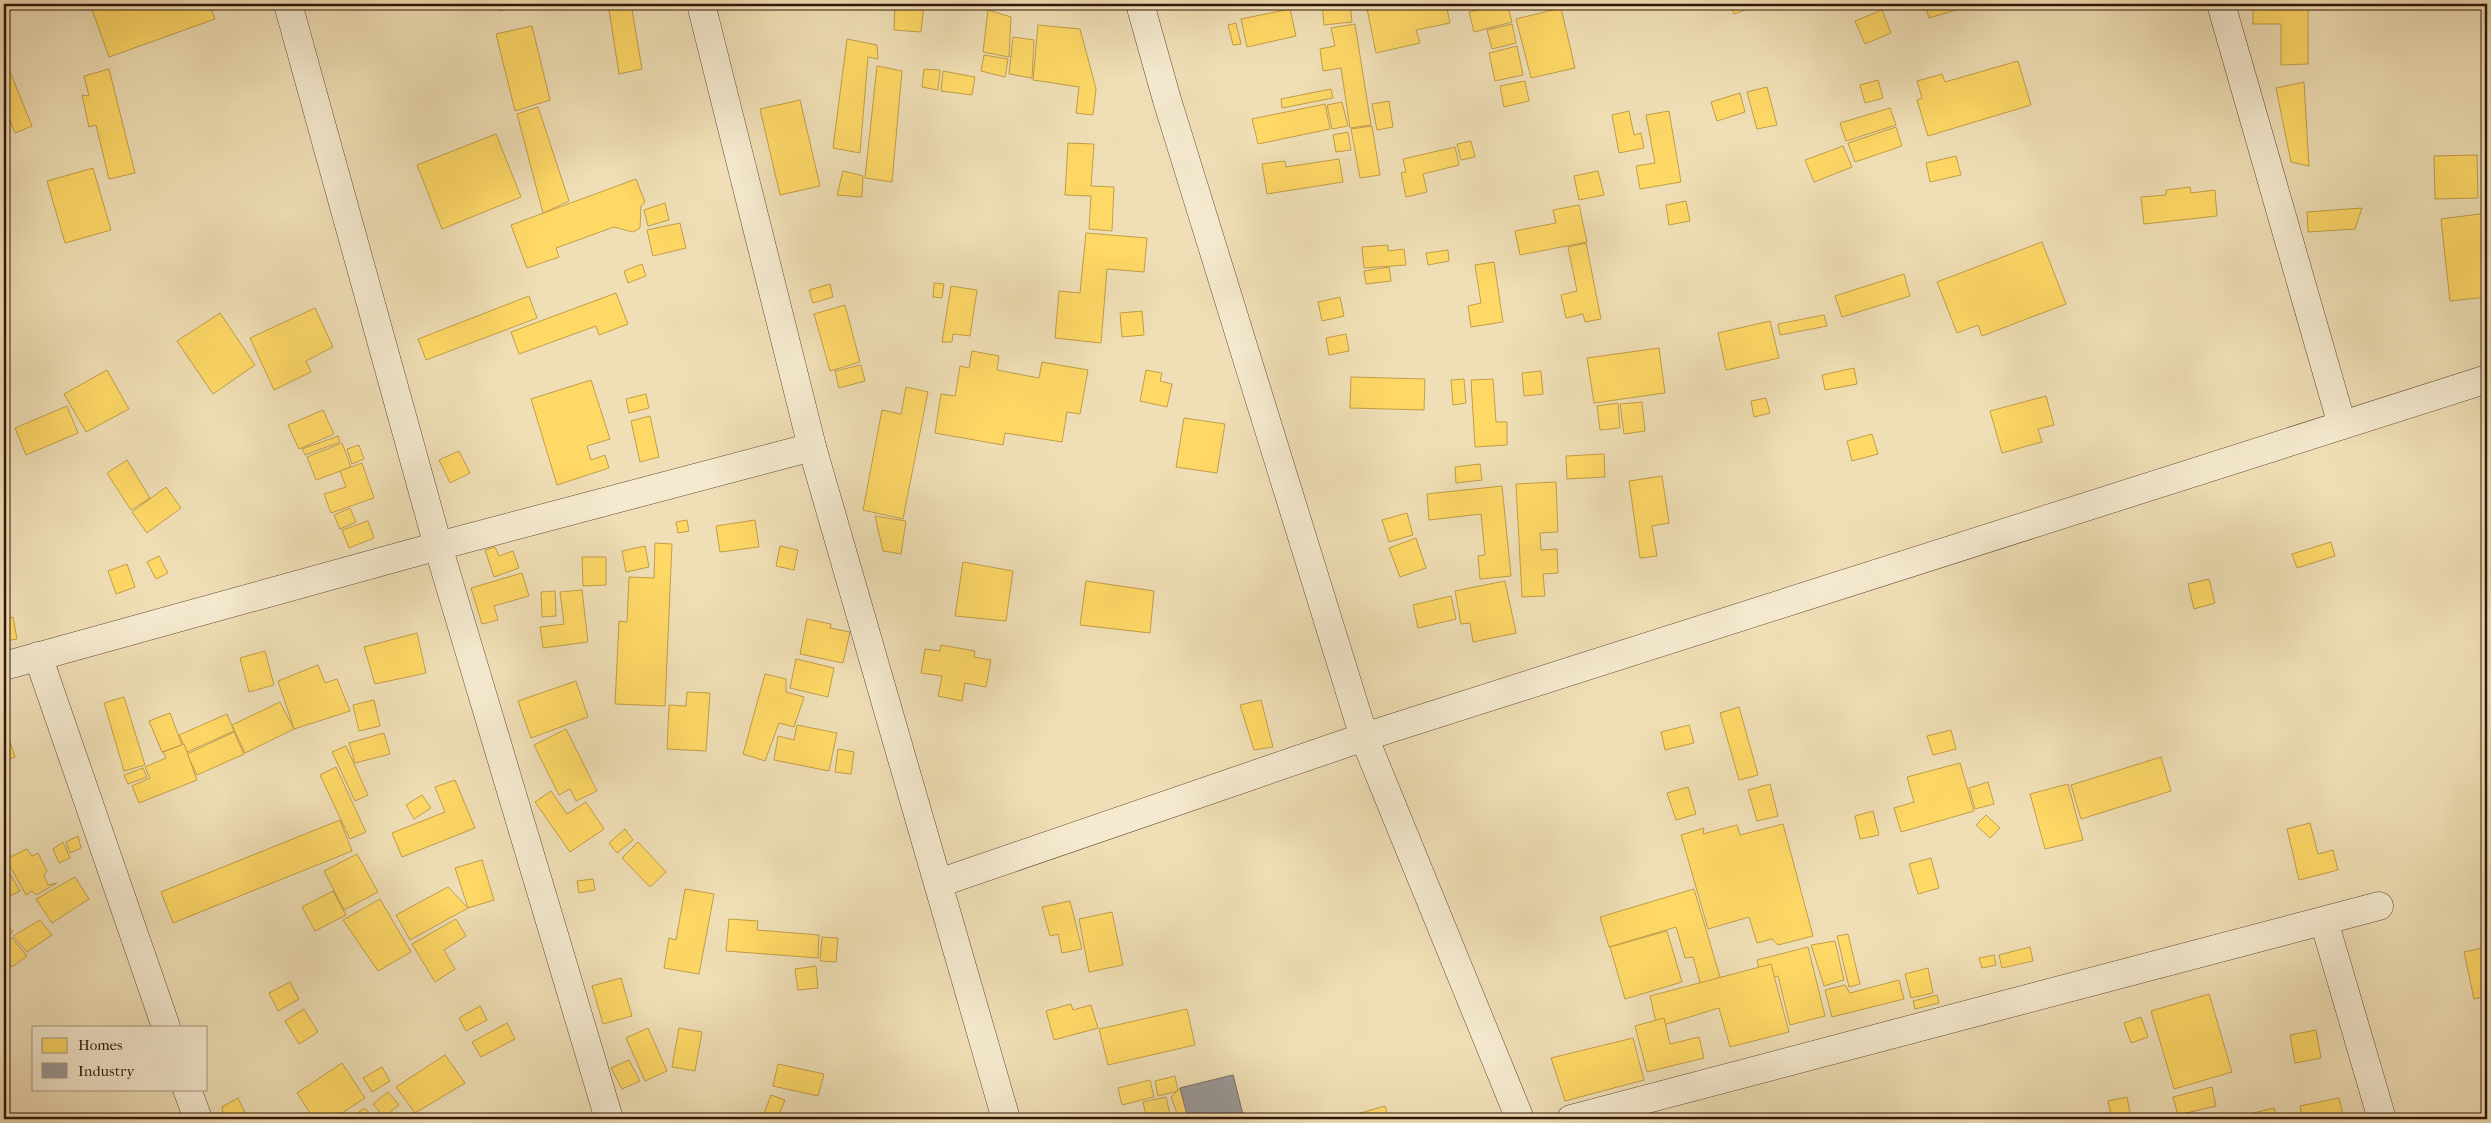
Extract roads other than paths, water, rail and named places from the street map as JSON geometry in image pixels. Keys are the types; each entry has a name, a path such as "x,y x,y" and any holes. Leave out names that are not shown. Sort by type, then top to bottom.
{"street":[{"path":"288,4 438,546 610,1119"},
{"path":"701,4 812,447 1006,1119"},
{"path":"1140,4 1167,100 1364,737 1520,1119"},
{"path":"2221,4 2342,425"},
{"path":"939,883 1364,737 2487,379"},
{"path":"4,666 438,546 812,447"},
{"path":"38,656 166,1026"},
{"path":"1571,1119 2379,906"},
{"path":"2324,920 2382,1119"},
{"path":"187,1090 198,1119"}]}
